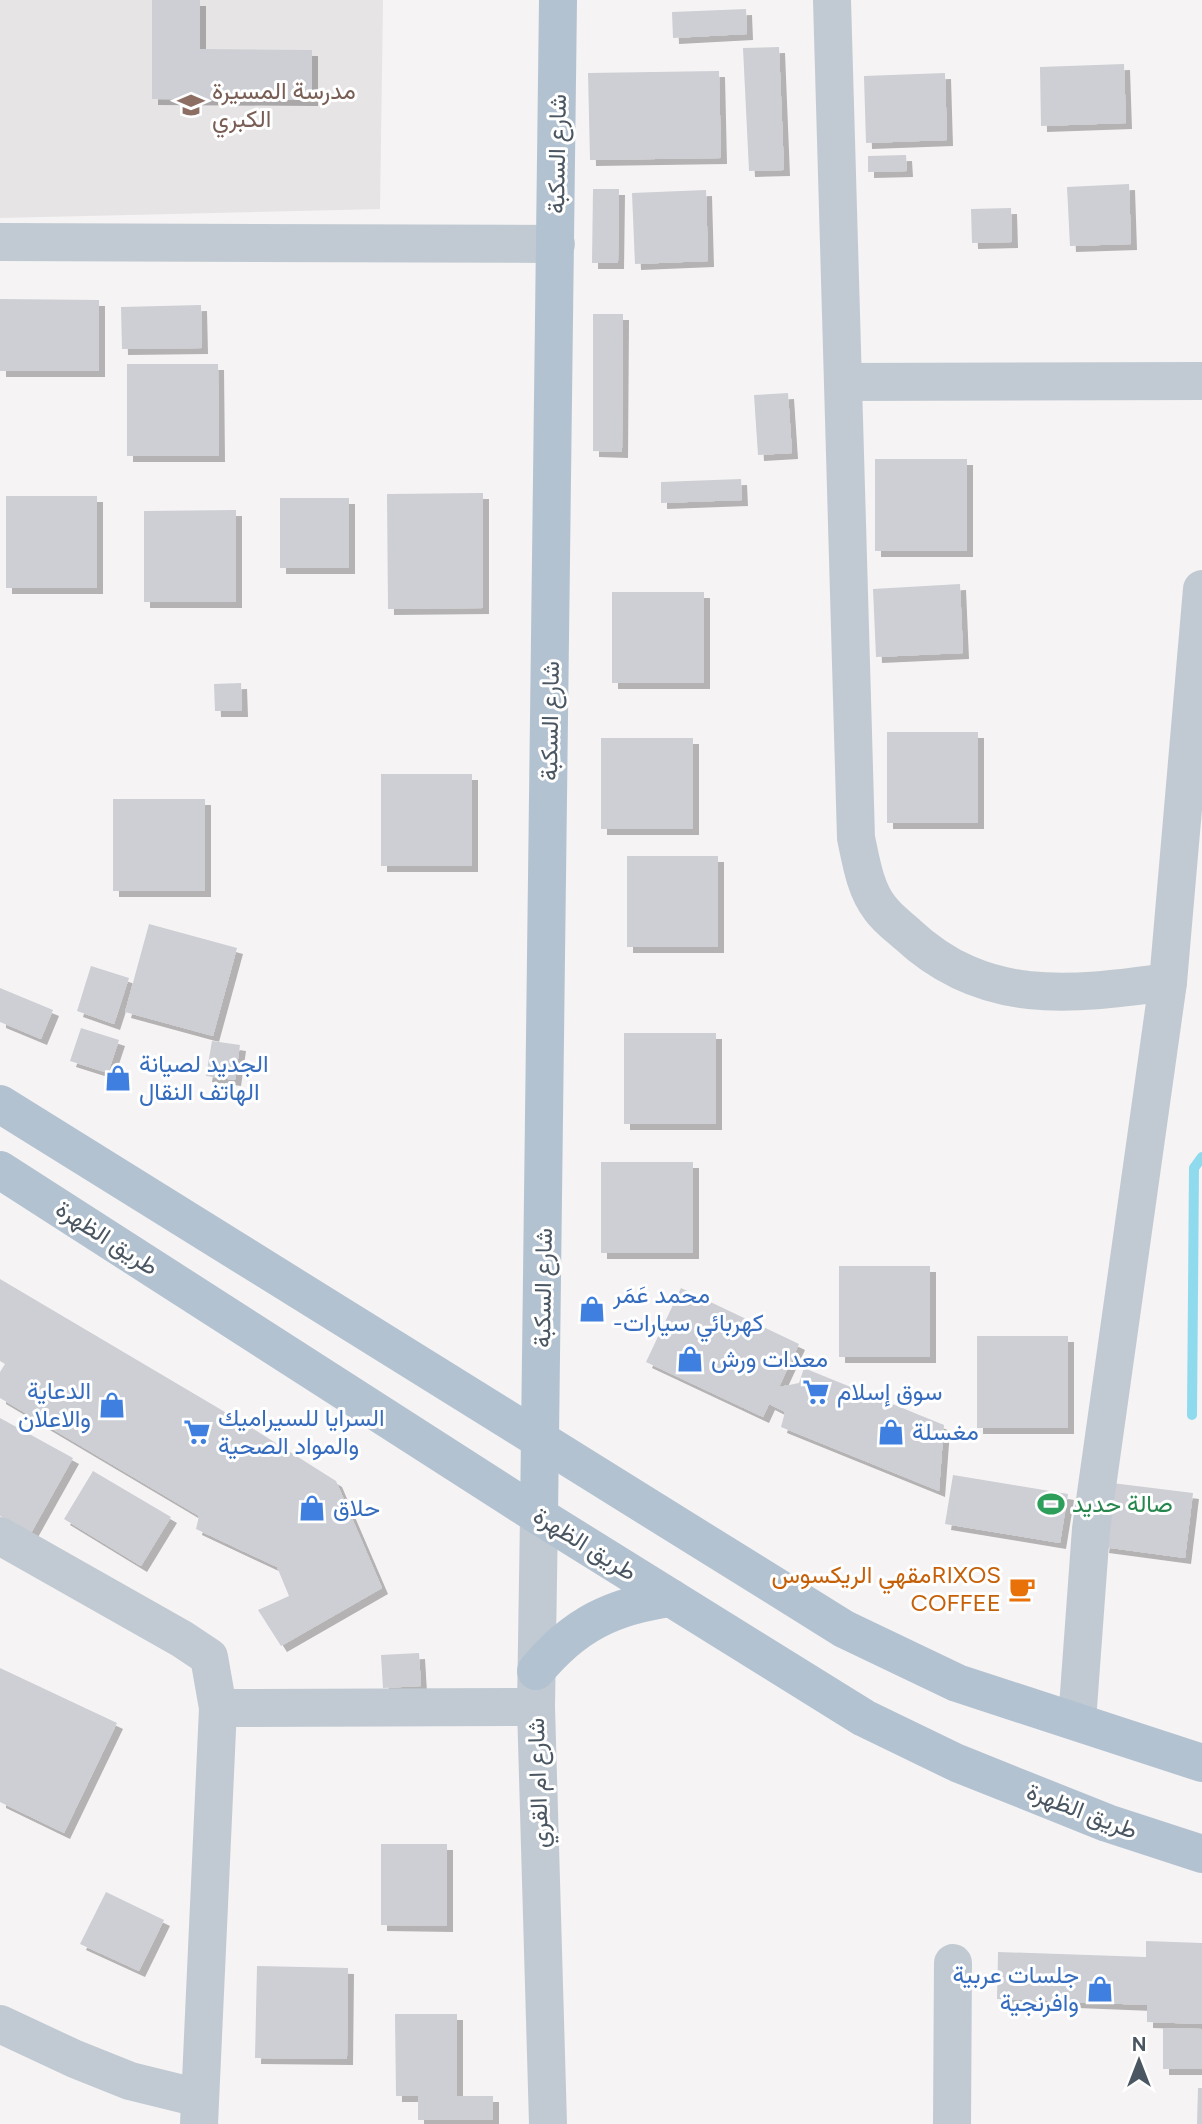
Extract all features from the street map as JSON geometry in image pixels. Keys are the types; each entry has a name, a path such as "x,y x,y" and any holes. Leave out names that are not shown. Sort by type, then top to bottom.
{"main road":[{"name":"شارع السكبة","path":"541,1441 558,0"},
{"path":"0,1104 844,1629 957,1683 1202,1763"},
{"name":"طريق الظهرة","path":"0,1170 539,1516 864,1718 957,1763 1107,1823 1202,1854"},
{"name":"شارع ام القري","path":"539,1516 541,1441"},
{"path":"536,1689 553,1650 573,1633 595,1619 645,1601 671,1598"}],"street":[{"path":"832,0 856,838 867,883 880,908 928,954 987,983 1027,992 1093,992 1168,982"},
{"path":"0,242 556,244"},
{"path":"843,382 1202,381"},
{"path":"1077,1721 1091,1529 1168,982 1202,589"},
{"name":"شارع ام القري","path":"539,1516 536,1689 548,2124"},
{"path":"0,1536 209,1657 218,1708 199,2111 0,2024"},
{"path":"218,1708 536,1689"},
{"path":"952,2124 953,1963"}],"shaded area":[{"name":"مدرسة المسيرة الكبري","path":"0,0 383,0 380,209 0,218"}],"building":[{"path":"152,0 200,0 200,49 312,50 312,100 152,99"},
{"path":"746,9 747,34 673,38 672,12"},
{"path":"779,47 784,170 749,171 743,48"},
{"path":"1124,64 1126,123 1041,126 1040,67"},
{"path":"719,71 721,158 590,160 588,73"},
{"path":"945,73 947,140 866,143 864,76"},
{"path":"906,155 907,171 868,172 868,156"},
{"path":"1129,184 1131,244 1070,246 1067,187"},
{"path":"593,189 619,189 618,263 592,263"},
{"path":"706,190 708,261 635,264 632,193"},
{"path":"1011,208 1012,242 972,243 971,209"},
{"path":"0,299 99,300 99,371 0,371"},
{"path":"201,305 202,348 122,349 121,307"},
{"path":"593,314 623,314 622,452 593,451"},
{"path":"127,364 218,364 219,456 127,456"},
{"path":"788,393 792,453 758,455 754,395"},
{"path":"875,459 967,459 967,551 875,551"},
{"path":"741,479 742,500 661,503 661,482"},
{"path":"483,493 483,608 388,609 387,494"},
{"path":"6,496 97,496 97,588 6,588"},
{"path":"280,498 349,498 349,568 280,568"},
{"path":"236,510 236,602 144,602 144,511"},
{"path":"960,584 963,653 876,657 873,589"},
{"path":"612,592 704,592 704,683 612,683"},
{"path":"241,683 242,711 215,711 214,684"},
{"path":"887,732 978,732 978,823 887,823"},
{"path":"601,738 693,738 693,829 601,829"},
{"path":"381,774 472,774 472,866 381,866"},
{"path":"113,799 205,799 205,891 113,891"},
{"path":"627,856 718,856 718,947 627,947"},
{"path":"149,924 237,948 213,1036 125,1012"},
{"path":"91,966 129,978 114,1024 77,1011"},
{"path":"0,988 53,1010 41,1039 0,1022"},
{"path":"81,1028 119,1040 108,1073 70,1061"},
{"path":"624,1033 716,1033 716,1124 624,1124"},
{"path":"212,1041 240,1045 235,1080 206,1076"},
{"path":"601,1162 693,1162 693,1253 601,1253"},
{"path":"839,1266 930,1266 930,1357 839,1357"},
{"path":"0,1279 252,1428 336,1481 382,1588 281,1646 258,1610 289,1596 277,1567 196,1529 199,1516 0,1398 0,1372 5,1364 0,1361"},
{"path":"681,1288 799,1344 779,1387 799,1383 804,1368 944,1425 939,1491 781,1427 785,1412 769,1404 763,1417 646,1362"},
{"path":"977,1336 1068,1336 1068,1428 977,1428"},
{"path":"0,1418 73,1458 31,1533 0,1516"},
{"path":"93,1471 171,1517 141,1566 64,1519"},
{"path":"953,1475 1068,1494 1060,1543 945,1524"},
{"path":"1112,1483 1193,1493 1185,1558 1103,1547"},
{"path":"419,1653 421,1686 383,1688 381,1655"},
{"path":"0,1668 117,1723 64,1833 0,1802"},
{"path":"381,1844 447,1844 447,1926 381,1925"},
{"path":"106,1892 164,1920 139,1971 80,1944"},
{"path":"1146,1941 1202,1943 1202,2024 1147,2022 1147,2005 997,1999 998,1952 1146,1957"},
{"path":"257,1966 348,1968 347,2059 255,2058"},
{"path":"395,2014 457,2014 457,2096 493,2096 493,2120 418,2120 418,2096 396,2096"},
{"path":"1163,2028 1202,2029 1202,2069 1163,2069"},
{"path":"1198,2088 1202,2088 1202,2124 1197,2124"}],"waterway":[{"path":"1192,1415 1194,1168 1202,1157"}],"place":[{"name":"مدرسة المسيرة الكبري","path":"191,105"},
{"name":"الجديد لصيانة الهاتف النقال","path":"118,1078"},
{"name":"محمد عَمَر -كهربائي سيارات","path":"592,1309"},
{"name":"معدات ورش","path":"690,1359"},
{"name":"سوق إسلام","path":"816,1392"},
{"name":"الدعاية والاعلان","path":"112,1405"},
{"name":"السرايا للسيراميك والمواد الصحية","path":"197,1432"},
{"name":"مغسلة","path":"891,1432"},
{"name":"صالة حديد","path":"1051,1504"},
{"name":"حلاق","path":"312,1508"},
{"name":"مقهي الريكسوسRIXOS COFFEE","path":"1022,1589"},
{"name":"جلسات عربية وافرنجية","path":"1100,1989"}]}
